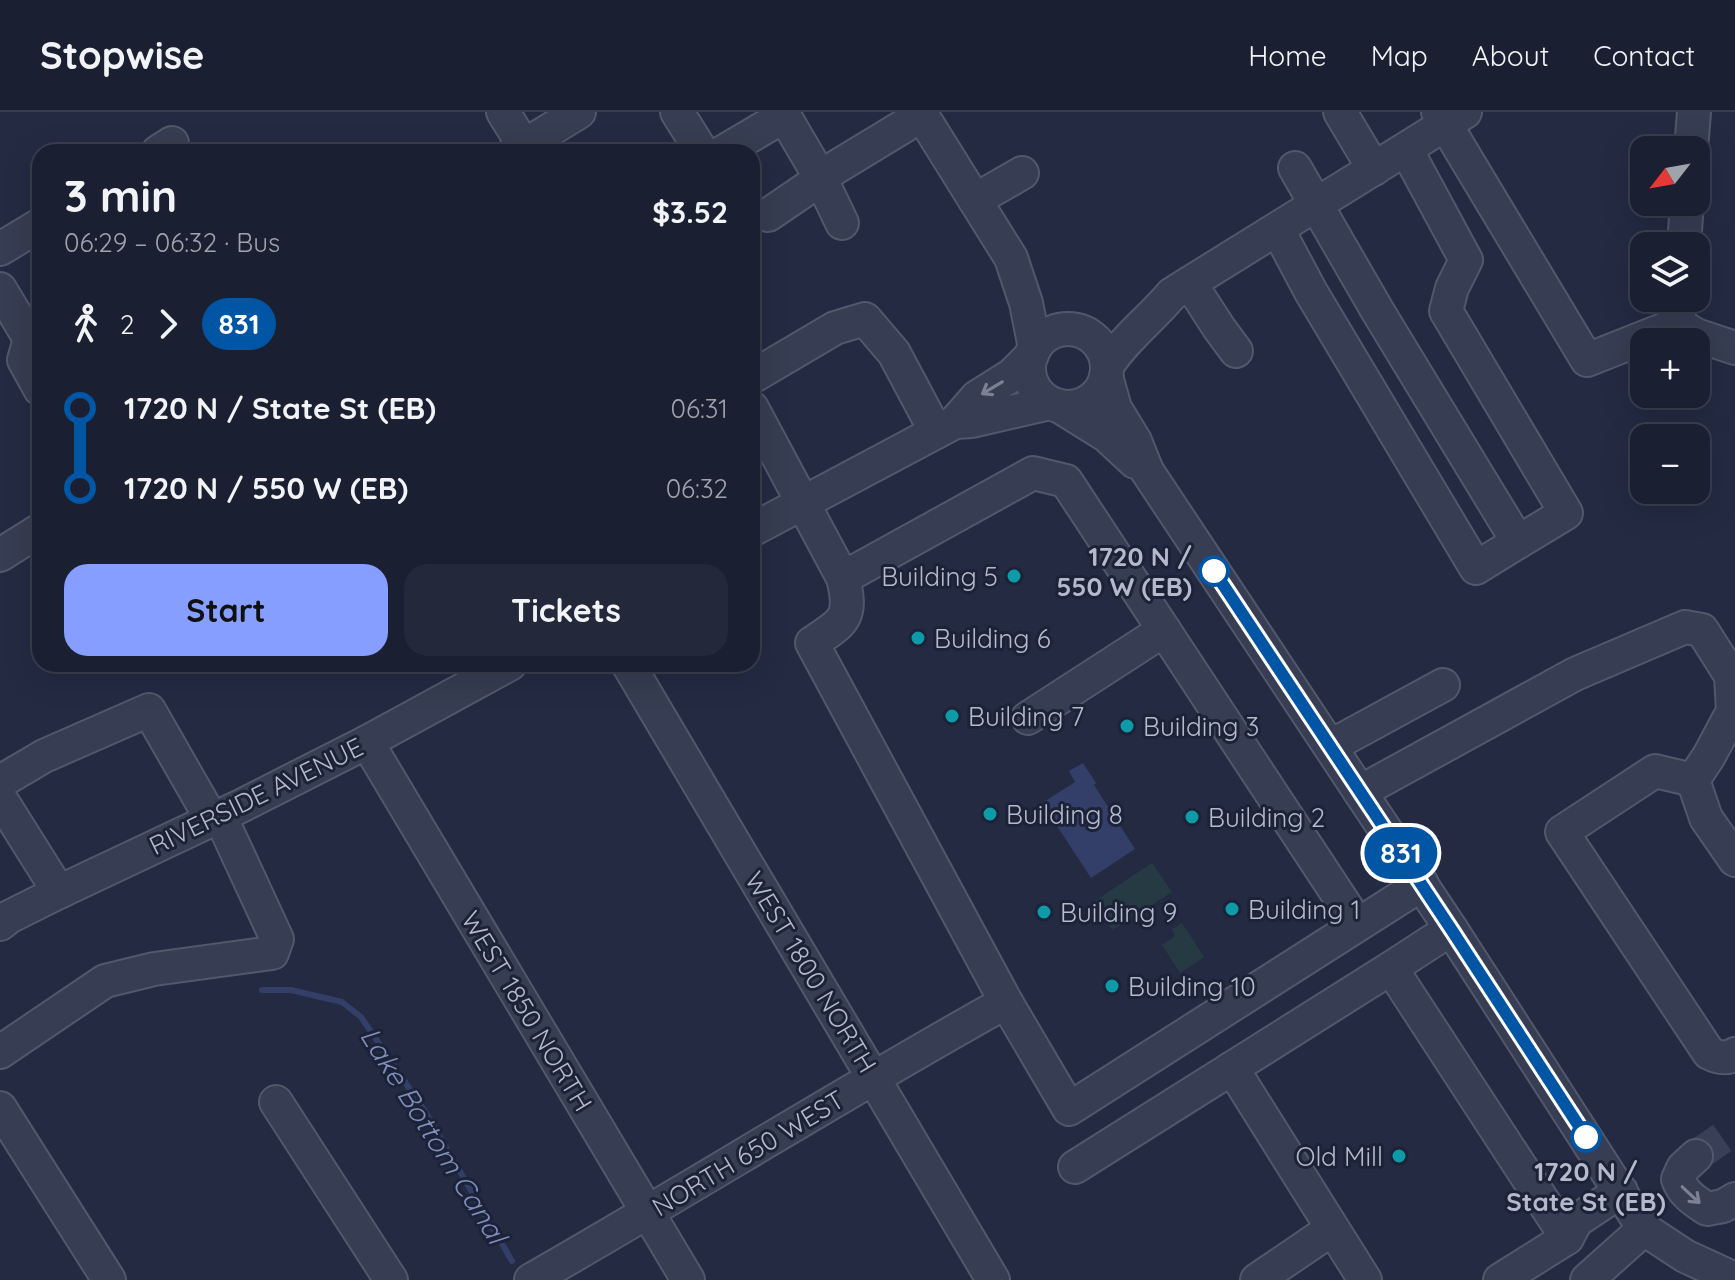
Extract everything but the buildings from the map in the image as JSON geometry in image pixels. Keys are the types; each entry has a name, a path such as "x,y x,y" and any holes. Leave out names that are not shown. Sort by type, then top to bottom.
{"street":[{"path":"503,112 517,144"},
{"path":"527,144 579,112"},
{"path":"677,112 697,144"},
{"path":"1340,112 1374,169"},
{"path":"1692,136 1694,112"},
{"path":"768,215 820,177 921,113 1011,258 1026,303 1033,352 1029,369 1037,391 1107,436 1147,471"},
{"path":"736,144 783,114 820,177 842,223"},
{"path":"945,427 977,397 1012,375 1045,337 1057,331 1080,331 1113,321 1138,304 1181,288 1406,149 1449,116 1587,360 1677,312"},
{"path":"1278,230 1311,292 1476,568 1566,513 1446,311 1452,288 1466,260 1406,149"},
{"path":"1295,168 1518,542"},
{"path":"975,200 1022,173"},
{"path":"0,249 32,230"},
{"path":"1011,258 1025,268 1053,306 1101,347 1115,408 1135,441 1147,471 1422,884 1644,1229 1685,1256 1735,1279"},
{"path":"1181,288 1236,351"},
{"path":"760,526 945,427 1054,404 1079,406 1090,401 1103,386 1107,371 1126,340 1181,288"},
{"path":"0,289 30,339 24,360 32,374"},
{"path":"1680,312 1696,335 1735,348"},
{"path":"760,372 835,328 865,319 894,353 945,427"},
{"path":"760,423 843,578 849,601 845,615 836,628 812,643 1006,1002 1069,1109 1422,884"},
{"path":"843,578 1033,473 1066,481 1358,925"},
{"path":"0,555 32,535"},
{"path":"1360,792 1575,674 1685,627 1702,630 1731,676 1733,711 1693,780"},
{"path":"1028,718 1164,630"},
{"name":"RIVERSIDE AVENUE","path":"0,924 59,892 367,742 495,672"},
{"name":"WEST 1800 NORTH","path":"633,672 993,1280"},
{"path":"1331,746 1443,685"},
{"path":"0,782 44,756 149,710 216,818 277,939 272,953 154,969 105,981 0,1052"},
{"name":"WEST 1850 NORTH","path":"367,742 688,1280"},
{"path":"1693,780 1655,771 1562,832 1709,1053 1718,1058 1735,1054"},
{"path":"1693,780 1706,818 1735,860"},
{"path":"0,798 59,892"},
{"path":"1075,1167 1451,929"},
{"path":"1391,968 1567,1238"},
{"name":"NORTH 650 WEST","path":"531,1280 1006,1002"},
{"path":"1232,1068 1365,1280"},
{"path":"276,1102 391,1280"},
{"path":"0,1108 109,1280"},
{"path":"1696,1156 1683,1168 1678,1179 1689,1197 1707,1209 1723,1206 1735,1199"},
{"path":"1500,1280 1567,1238 1576,1221 1621,1191"},
{"path":"1257,1280 1332,1229"},
{"path":"1591,1279 1644,1229"}],"shaded area":[{"path":"1152,863 1172,892 1112,930 1095,901"},
{"path":"1182,923 1204,957 1180,973 1162,945 1175,936 1172,929"}],"water":[{"path":"1083,763 1135,849 1091,878 1042,803 1075,782 1069,771"}],"waterway":[{"name":"Lake Bottom Canal","path":"262,990 291,990 342,1002 361,1017 426,1113 512,1261"}],"tunnel":[{"path":"1696,1156 1735,1129"}],"bus line":[{"name":"831","path":"1214,571 1586,1137"}],"place":[{"name":"1720 N / 550 W (EB)","path":"1214,571"},
{"name":"Building 5","path":"1014,576"},
{"name":"Building 6","path":"918,638"},
{"name":"Building 7","path":"952,716"},
{"name":"Building 3","path":"1127,726"},
{"name":"Building 8","path":"990,814"},
{"name":"Building 2","path":"1192,817"},
{"name":"Building 1","path":"1232,909"},
{"name":"Building 9","path":"1044,912"},
{"name":"Building 10","path":"1112,986"},
{"name":"1720 N / State St (EB)","path":"1586,1137"},
{"name":"Old Mill","path":"1399,1156"}]}
